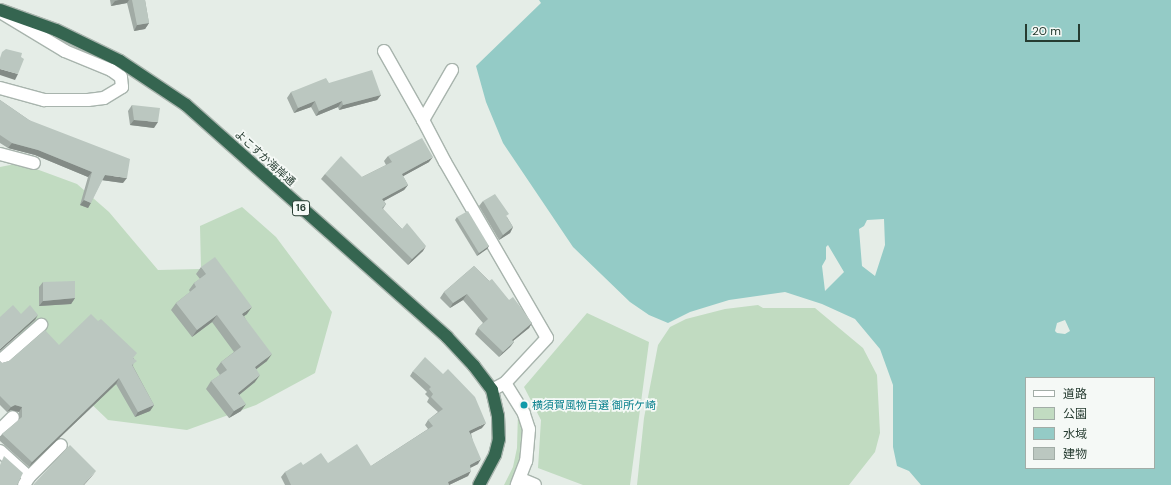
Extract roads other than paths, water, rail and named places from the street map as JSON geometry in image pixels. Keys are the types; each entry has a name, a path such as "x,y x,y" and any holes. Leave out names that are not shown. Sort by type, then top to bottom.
{"highway":[{"name":"よこすか海岸通","path":"0,11 56,30 120,61 186,105 447,337 474,366 492,390 498,416 499,438 491,468 479,485"}],"street":[{"path":"0,11 65,51 110,70 121,78 122,87 104,98 88,100 44,100 0,88"},
{"path":"384,51 445,162 548,338 505,383 492,390"},
{"path":"423,120 452,70"},
{"path":"0,154 34,163"},
{"path":"0,361 41,325"},
{"path":"505,383 524,414 528,429 529,444 519,482 535,485"},
{"path":"0,430 13,417"},
{"path":"0,451 27,481 61,445"}],"water":[{"path":"539,0 1171,0 1171,485 921,485 909,471 897,466 893,447 893,385 880,349 855,319 822,304 785,292 729,300 690,312 668,323 649,315 630,302 573,247 503,143 486,102 476,66 541,3","holes":["884,219 885,245 875,276 862,266 859,229 864,226 867,220","828,245 844,272 825,291 822,266 826,259 826,247","1065,320 1070,331 1065,334 1057,333 1055,331 1057,323"]}],"place":[{"name":"横須賀風物百選 御所ケ崎","path":"524,405"}]}
